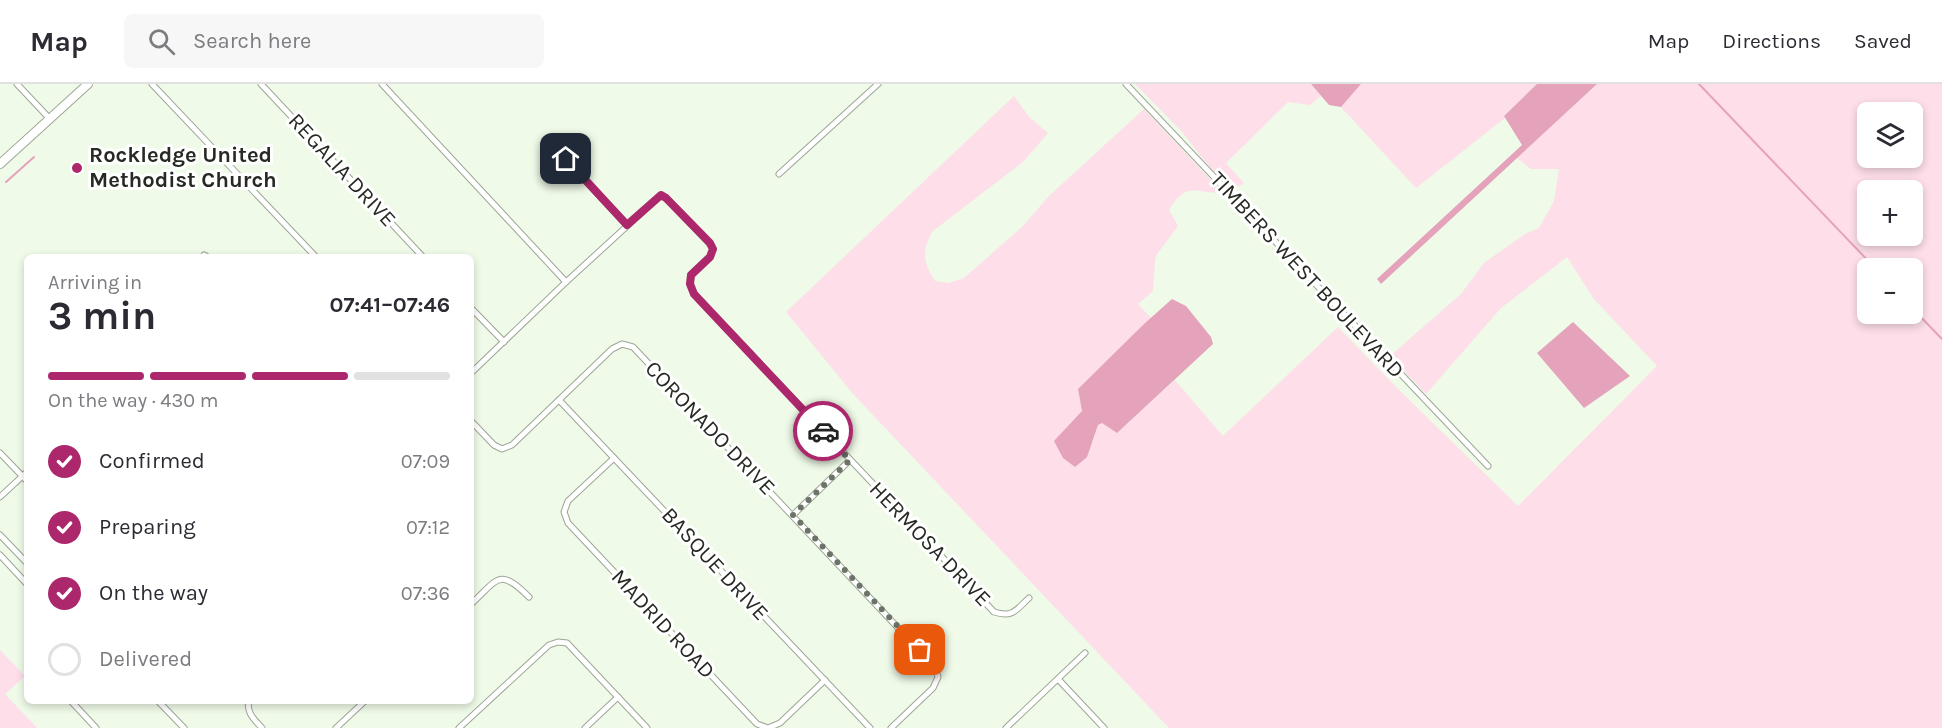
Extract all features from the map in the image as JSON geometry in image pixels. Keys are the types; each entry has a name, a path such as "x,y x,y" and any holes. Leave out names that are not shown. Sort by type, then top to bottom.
{"main road":[{"path":"0,164 88,84"}],"street":[{"path":"17,84 50,119"},
{"path":"152,84 313,254"},
{"name":"REGALIA DRIVE","path":"261,84 420,254"},
{"path":"382,84 566,282"},
{"path":"779,174 878,84"},
{"name":"TIMBERS WEST BOULEVARD","path":"1126,84 1488,466"},
{"path":"474,370 627,225 550,143"},
{"name":"HERMOSA DRIVE","path":"627,225 661,195 666,198 710,243 713,249 710,257 691,275 690,284 694,294 994,612 1004,615 1013,613 1029,598"},
{"path":"474,311 504,342"},
{"name":"CORONADO DRIVE","path":"559,400 612,349 621,344 633,347 935,667 938,677 933,688 891,728"},
{"path":"474,424 494,445 502,449 512,445 559,400"},
{"name":"BASQUE DRIVE","path":"559,400 870,728"},
{"path":"0,453 24,476"},
{"name":"MADRID ROAD","path":"614,458 568,501 564,512 568,523 757,724 768,728 780,723 825,680"},
{"path":"793,515 850,460"},
{"path":"0,497 24,478"},
{"path":"0,535 24,560"},
{"path":"0,555 24,581"},
{"path":"474,601 497,580 505,579 513,581 529,597"},
{"path":"459,728 549,645 558,642 567,643 647,728"},
{"path":"1006,728 1085,653"},
{"path":"1058,679 1104,728"},
{"path":"585,728 618,698"},
{"path":"74,704 96,728"},
{"path":"161,704 184,728"},
{"path":"248,704 250,715 262,728"},
{"path":"336,728 362,704"}],"shaded area":[{"path":"1135,84 1311,84 1321,96 1310,105 1288,102 1226,163 1244,183 1232,190 1183,133"},
{"path":"1311,84 1361,84 1341,107 1329,105"},
{"path":"1361,84 1537,84 1504,116 1505,118 1416,188 1341,107"},
{"path":"1537,84 1597,84 1381,284 1377,279 1522,145 1504,116"},
{"path":"1597,84 1942,84 1942,728 1169,728 854,395 786,312 1014,96 1029,117 1048,133 1023,162 933,231 925,250 925,256 935,281 949,283 964,278 1022,227 1049,196 1144,109 1223,193 1186,192 1175,201 1169,210 1178,226 1157,254 1153,291 1138,304 1151,318 1078,389 1082,411 1063,458 1076,467 1093,441 1098,425 1102,423 1117,433 1175,380 1223,436 1338,327 1518,506 1657,366 1593,298 1567,257 1501,308 1426,394 1390,356 1461,294 1484,263 1525,234 1539,228 1554,201 1559,169 1531,169 1517,158"},
{"path":"1172,299 1186,306 1211,337 1213,344 1117,433 1102,423 1098,425 1087,457 1075,467 1063,458 1054,441 1082,411 1078,389"},
{"path":"1573,322 1630,376 1584,408 1537,353"},
{"path":"0,650 24,675 5,694 37,728 0,728"}],"waterway":[{"path":"1699,84 1865,258"},
{"path":"6,182 34,157"},
{"path":"1923,319 1942,339"}],"way so far":[{"path":"823,431 850,460 793,515 920,650"}],"place":[{"name":"Rockledge United Methodist Church","path":"77,168"}],"route":[{"path":"566,159 627,225 661,195 710,243 713,249 710,257 691,275 690,284 694,294 823,431"}]}
